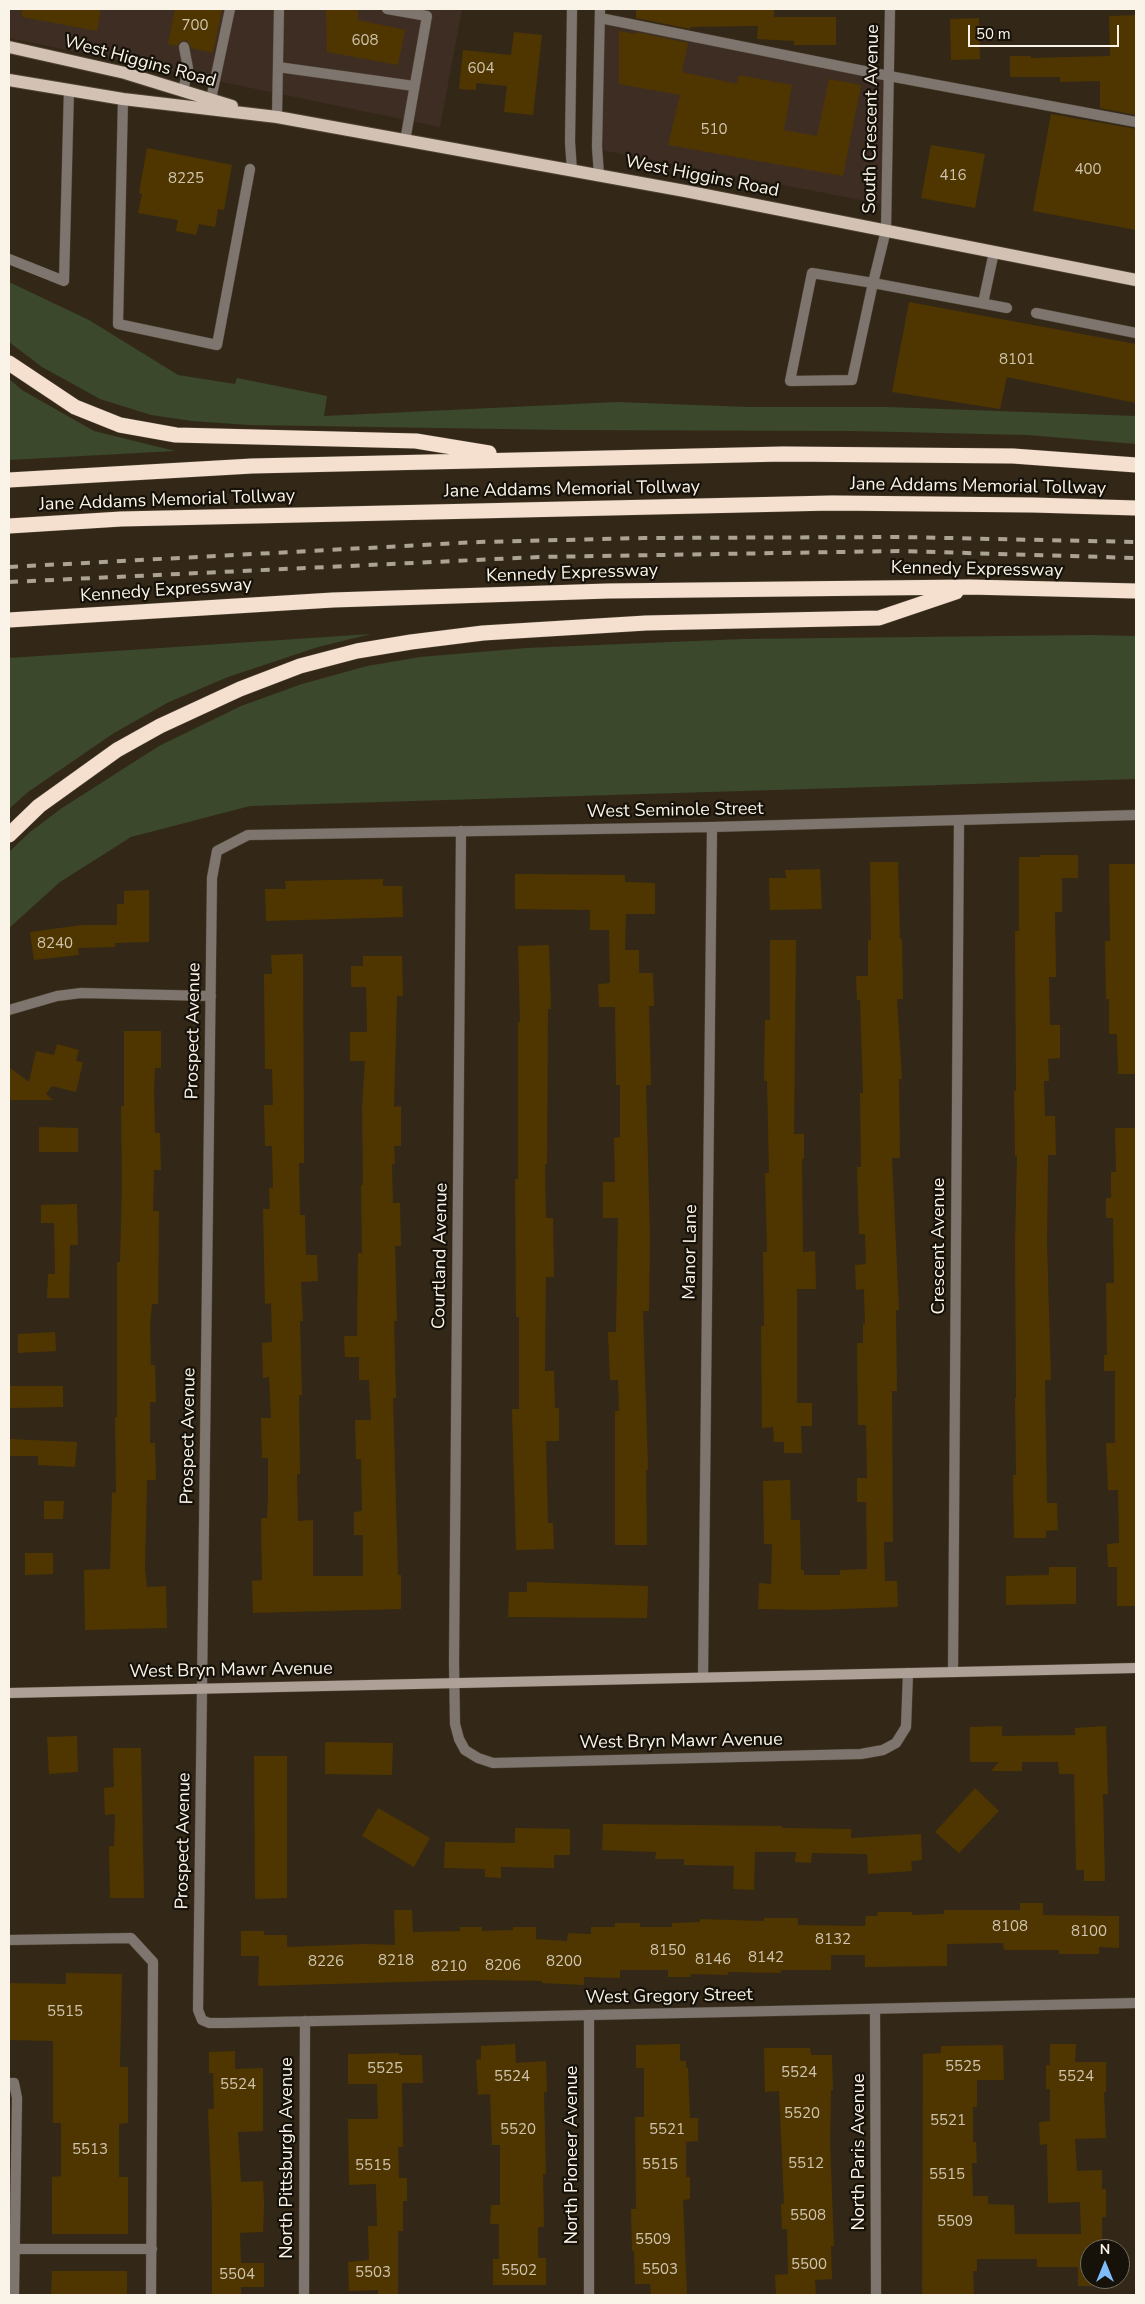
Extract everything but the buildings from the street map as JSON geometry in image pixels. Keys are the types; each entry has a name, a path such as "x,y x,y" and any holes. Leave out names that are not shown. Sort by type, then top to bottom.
{"highway":[{"path":"9,363 76,407 120,425 176,435 416,441 525,459"},
{"path":"9,480 252,466 783,454 1013,456 1136,465"},
{"name":"Jane Addams Memorial Tollway","path":"9,526 160,518 832,503 1136,508"},
{"path":"9,835 39,806 117,750 160,726 240,689 300,666 357,652 411,642 483,633 646,624 879,618 969,587"},
{"name":"Kennedy Expressway","path":"9,620 342,599 608,591 969,587 1136,591"}],"main road":[{"name":"West Higgins Road","path":"9,48 125,73 261,115"},
{"name":"West Higgins Road","path":"9,80 69,89 123,100 278,117 599,175 1136,280"}],"street":[{"path":"211,99 230,9"},
{"path":"278,117 279,9"},
{"path":"387,9 427,16 405,140"},
{"path":"572,9 570,142 572,170"},
{"name":"South Crescent Avenue","path":"873,283 812,273 790,381 852,380 886,230 890,9"},
{"path":"599,175 597,147 600,13 889,76 1136,122"},
{"path":"183,91 188,68 184,47"},
{"path":"278,67 414,86"},
{"path":"9,259 64,281 69,89"},
{"path":"123,100 118,324 217,345 250,169"},
{"path":"983,303 994,252"},
{"path":"873,283 1007,308"},
{"path":"1036,313 1136,333"},
{"name":"West Seminole Street","path":"217,851 248,835 712,827 1136,815"},
{"name":"Crescent Avenue","path":"953,1672 960,820"},
{"name":"Manor Lane","path":"703,1677 712,827"},
{"name":"Courtland Avenue","path":"454,1682 461,831"},
{"name":"Prospect Avenue","path":"202,2020 198,2010 212,878 217,851"},
{"path":"13,1008 57,996 81,993 211,996"},
{"name":"West Bryn Mawr Avenue","path":"9,1693 1136,1668"},
{"name":"West Bryn Mawr Avenue","path":"454,1682 455,1724 459,1739 466,1750 478,1758 503,1762 861,1754 883,1750 896,1743 906,1726 908,1673"},
{"path":"9,1940 131,1938 153,1962 151,2295"},
{"name":"West Gregory Street","path":"202,2020 216,2023 1136,2003"},
{"name":"North Paris Avenue","path":"875,2009 876,2295"},
{"name":"North Pioneer Avenue","path":"589,2015 589,2295"},
{"name":"North Pittsburgh Avenue","path":"304,2295 305,2021"},
{"path":"9,2083 14,2083 17,2098 11,2249 14,2295"},
{"path":"11,2249 152,2248"}],"shaded area":[{"path":"9,9 462,9 440,127 9,38"},
{"path":"603,16 891,72 892,206 601,150"}],"green space":[{"path":"9,282 89,320 178,375 235,384 237,378 327,396 324,416 617,402 748,407 887,407 1136,416 1136,444 1027,435 852,431 566,430 249,425 192,421 151,415 100,399 42,367 9,342"},
{"path":"9,379 22,390 94,431 175,451 9,460"},
{"path":"371,634 318,647 228,677 169,702 114,733 28,792 9,809 9,658"},
{"path":"1136,636 1136,779 250,806 131,837 60,882 9,928 9,852 30,832 62,808 159,746 241,706 302,684 367,666 420,657 527,648 743,639"}],"railway":[{"path":"9,567 479,542 644,538 901,537 1136,542"},
{"path":"9,582 539,557 899,551 1136,558"}]}
